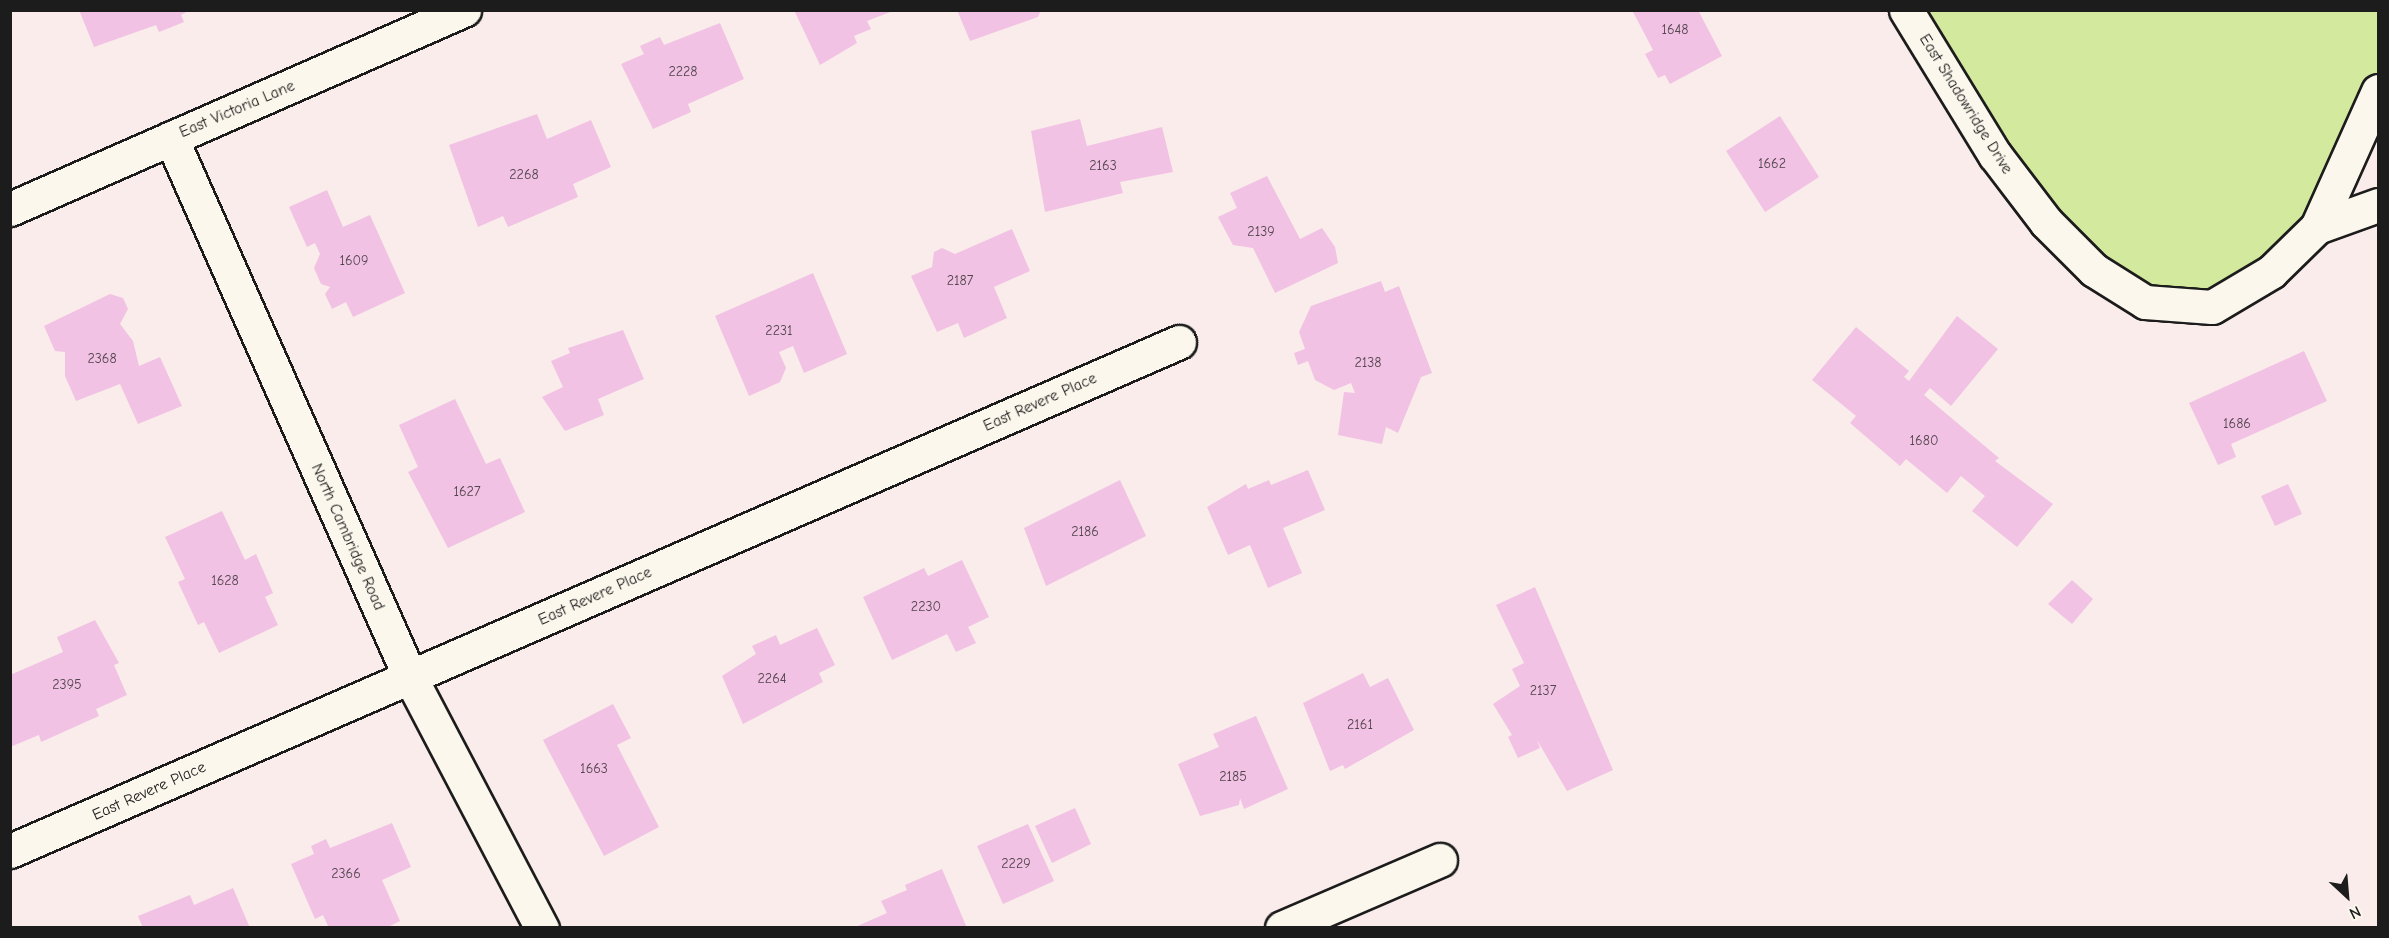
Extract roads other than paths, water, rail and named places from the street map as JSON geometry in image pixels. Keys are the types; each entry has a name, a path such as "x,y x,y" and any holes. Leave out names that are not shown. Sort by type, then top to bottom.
{"street":[{"name":"East Victoria Lane","path":"10,208 464,10"},
{"name":"East Shadowridge Drive","path":"1906,10 1995,155 2046,222 2094,270 2145,302 2212,307 2271,272 2317,227"},
{"path":"2317,227 2379,91"},
{"name":"North Cambridge Road","path":"171,138 410,677 542,927"},
{"path":"2317,227 2379,205"},
{"name":"East Revere Place","path":"10,851 1179,342"},
{"path":"1282,927 1440,860"}]}
